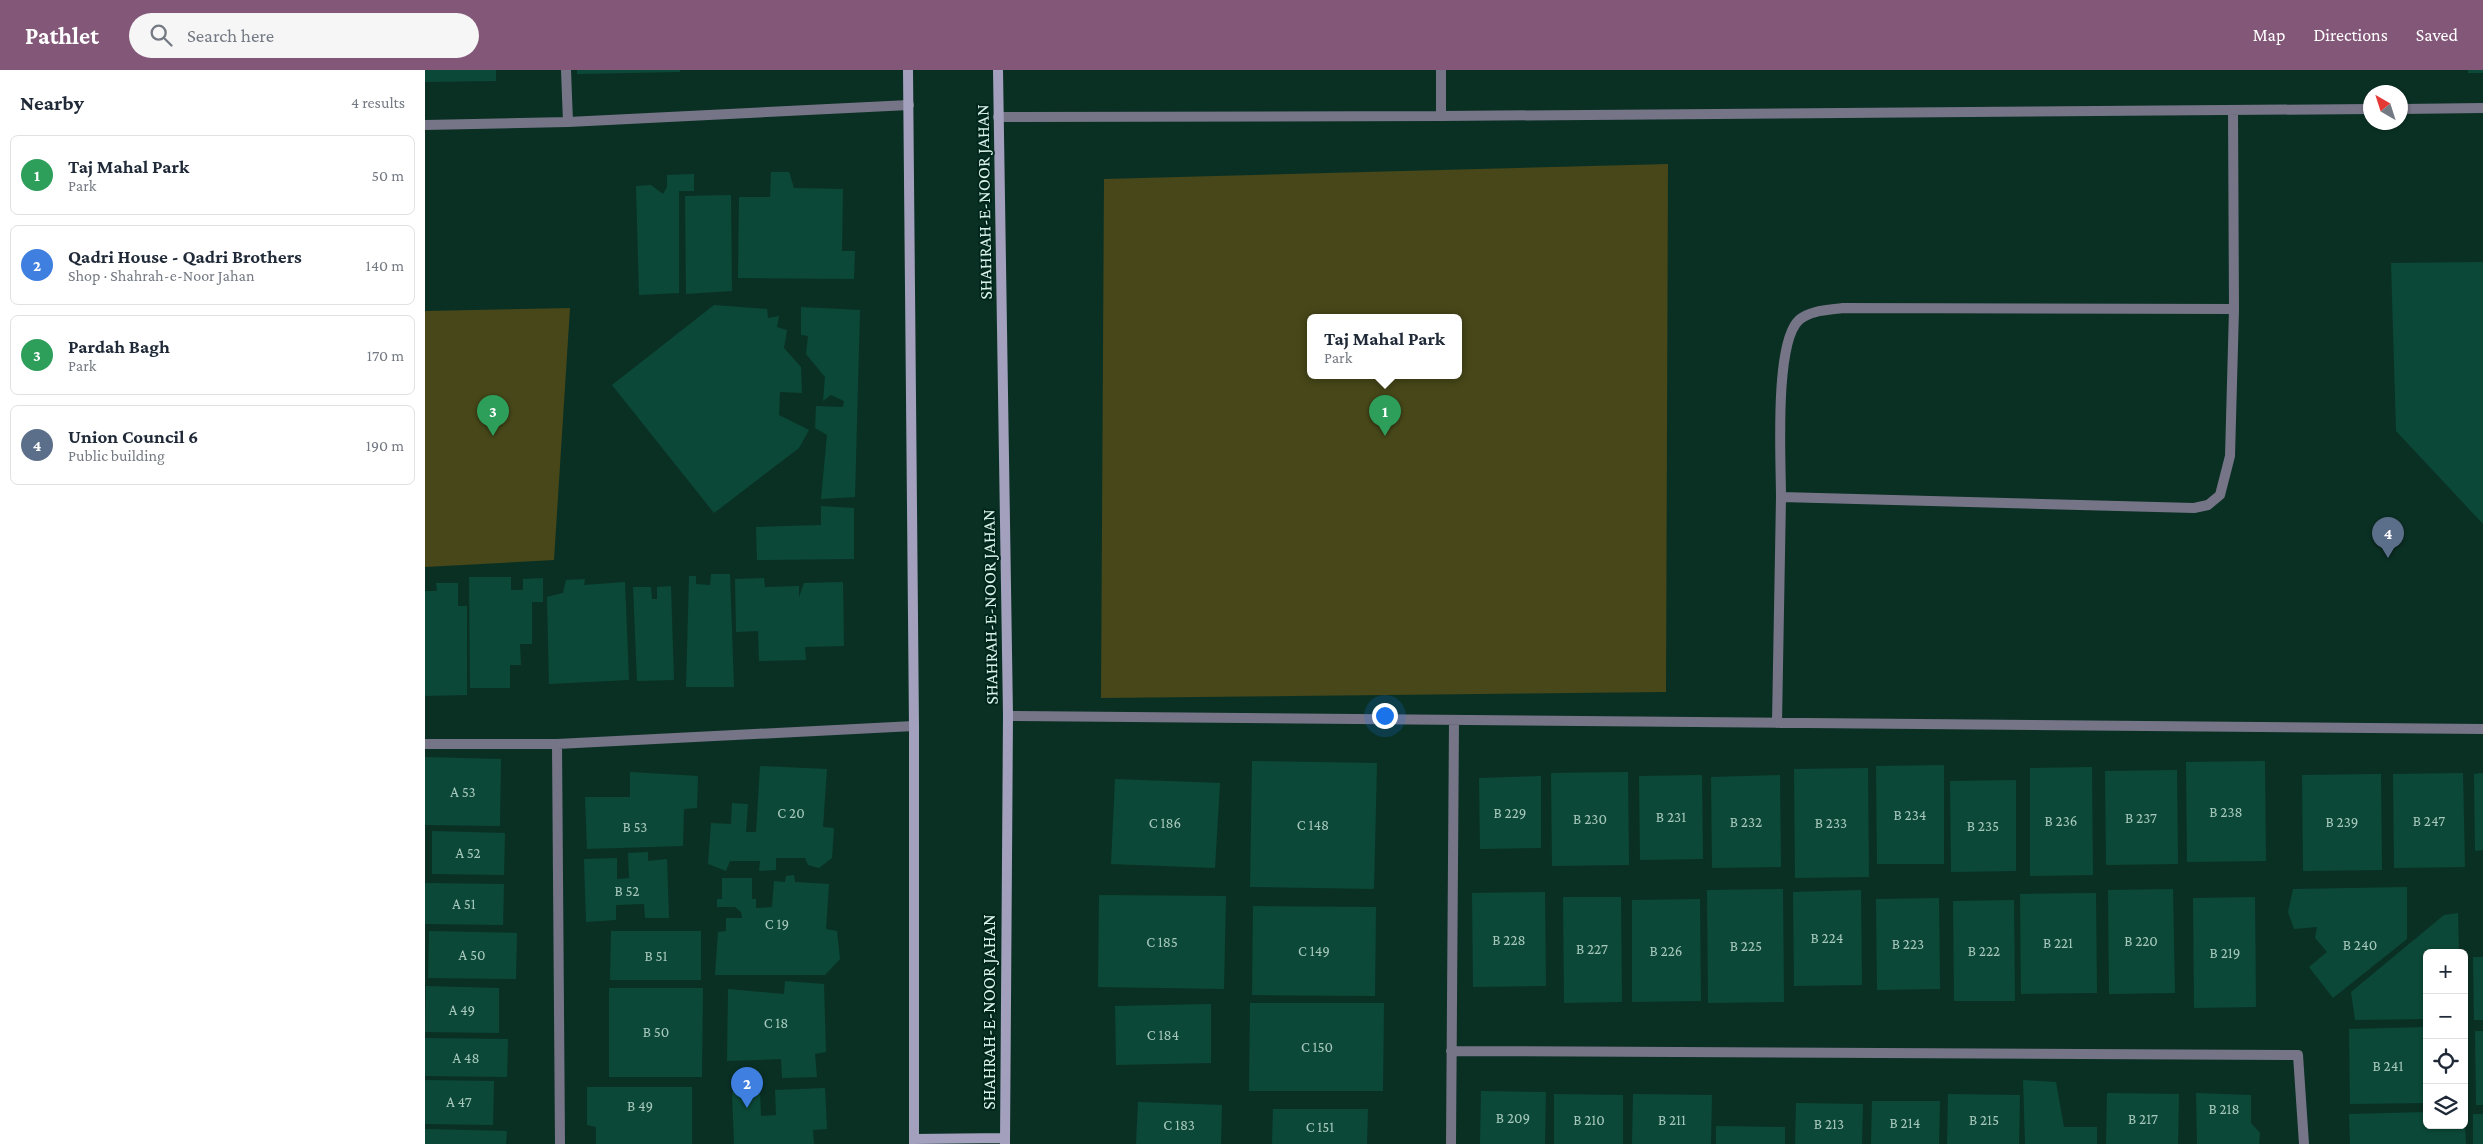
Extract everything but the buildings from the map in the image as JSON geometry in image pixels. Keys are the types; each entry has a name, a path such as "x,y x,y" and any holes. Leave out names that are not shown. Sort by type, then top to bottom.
{"main road":[{"path":"908,70 914,726 914,1142 1005,1141"},
{"name":"SHAHRAH-E-NOOR JAHAN","path":"998,70 1008,716 1005,1141"}],"street":[{"path":"566,70 568,122"},
{"path":"1441,70 1441,116"},
{"path":"425,125 568,122 909,105"},
{"path":"2408,109 2483,108"},
{"path":"999,117 1441,116 2363,109"},
{"path":"1781,496 2194,508 2208,505 2220,495 2230,456 2233,309 2233,110"},
{"path":"1777,723 1783,363 1789,340 1799,320 1815,312 1843,308 2233,309"},
{"path":"1008,716 2483,729"},
{"path":"1451,1144 1454,721"},
{"path":"425,744 557,744 914,726"},
{"path":"557,744 560,1144"},
{"path":"1451,1051 2298,1054 2305,1144"}],"shaded area":[{"path":"1668,164 1666,692 1101,698 1104,179"},
{"path":"570,308 554,560 425,567 425,311"}],"place":[{"name":"Pardah Bagh","path":"493,436"},
{"name":"Taj Mahal Park","path":"1385,436"},
{"name":"Union Council 6","path":"2388,558"},
{"name":"Qadri House - Qadri Brothers","path":"747,1108"}]}
